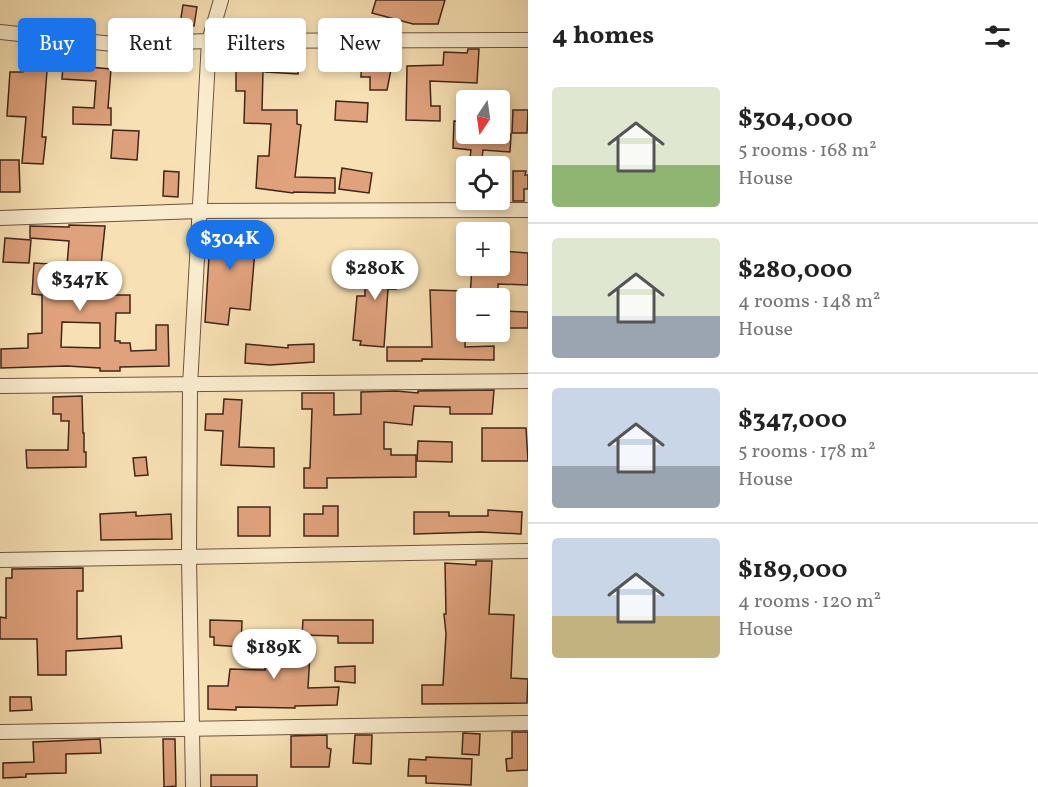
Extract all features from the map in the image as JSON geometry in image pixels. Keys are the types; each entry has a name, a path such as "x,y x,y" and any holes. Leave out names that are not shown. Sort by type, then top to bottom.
{"street":[{"path":"216,18 221,0"},
{"path":"0,32 113,44 205,41"},
{"path":"306,41 528,40"},
{"path":"193,787 189,558 190,386 207,72"},
{"path":"0,218 200,211 528,210"},
{"path":"0,386 528,381"},
{"path":"0,560 528,551"},
{"path":"0,732 528,723"}],"building":[{"path":"376,0 445,0 438,24 413,24 402,21 402,18 391,18 372,13"},
{"path":"183,5 197,7 194,26 193,18 181,18"},
{"path":"468,49 479,49 477,83 430,81 431,106 440,106 440,121 406,120 407,66 443,65 444,52 467,53"},
{"path":"96,68 108,69 108,72 111,72 108,108 111,108 111,125 73,124 73,107 94,108 96,81 62,79 62,72 96,72"},
{"path":"10,72 47,72 42,137 46,137 43,164 22,163 26,117 7,116"},
{"path":"236,72 263,72 262,110 297,110 297,124 301,125 295,177 335,178 335,193 293,193 256,188 258,156 269,156 271,124 244,123 245,91 236,91"},
{"path":"265,72 298,72 298,74"},
{"path":"361,72 391,72 387,90 370,90 370,77 361,77"},
{"path":"336,101 368,103 367,122 335,120"},
{"path":"513,110 528,110 527,133 512,133"},
{"path":"454,121 456,121 456,144 510,144 511,134 510,152 483,150 482,156 470,156 471,150 453,148"},
{"path":"113,130 139,131 137,160 111,158"},
{"path":"0,160 19,160 20,192 0,192"},
{"path":"342,168 372,173 369,193 339,189"},
{"path":"164,171 179,172 178,197 163,196"},
{"path":"513,171 526,171 525,175 528,175 528,189 524,189 524,201 513,201"},
{"path":"211,223 257,226 250,310 230,308 228,325 205,322"},
{"path":"69,225 105,226 98,295 130,295 130,313 116,313 115,341 130,343 131,351 156,350 156,325 168,325 169,366 120,367 120,371 100,371 100,368 67,366 1,368 1,349 28,348 28,334 42,333 42,295 32,294 34,263 67,265 69,241 30,238 30,226 69,227","holes":["62,322 100,323 100,348 61,347"]},
{"path":"5,238 31,240 29,263 3,262"},
{"path":"510,252 528,253 528,285 498,284 498,288 471,288 471,276 510,276"},
{"path":"365,256 396,256 396,289 388,289 384,347 360,345 361,341 353,340 357,296 365,296"},
{"path":"430,290 456,291 456,342 465,342 465,347 494,346 494,360 387,361 387,347 432,347"},
{"path":"510,311 528,312 528,328 510,328"},
{"path":"246,344 288,348 288,345 314,344 314,362 270,365 245,363"},
{"path":"494,390 492,414 450,414 450,407 414,406 412,425 384,422 384,449 391,449 391,455 416,455 416,477 327,478 327,488 304,488 304,468 310,468 312,409 302,409 302,393 334,393 334,415 361,414 361,392 418,393 418,391"},
{"path":"82,396 86,467 27,468 26,450 68,450 69,421 61,421 61,414 53,414 53,397"},
{"path":"224,399 242,400 239,447 274,448 274,467 221,465 223,431 205,430 206,414 223,414"},
{"path":"482,428 526,428 528,461 482,461"},
{"path":"418,441 452,442 452,462 417,461"},
{"path":"146,457 148,475 135,476 133,458"},
{"path":"323,506 338,506 338,536 304,536 304,514 323,514"},
{"path":"238,507 270,507 270,536 238,536"},
{"path":"488,510 522,512 521,534 481,532 414,534 414,512 449,512 449,516 488,516"},
{"path":"136,512 136,516 171,514 172,539 101,540 100,514"},
{"path":"476,561 492,561 489,614 514,615 511,678 528,679 527,703 422,704 422,685 443,685 446,634 445,563 476,565"},
{"path":"83,568 83,591 77,591 77,639 121,636 122,648 66,651 66,675 38,675 37,639 0,639 0,617 6,618 6,578 12,578 12,569"},
{"path":"210,620 242,621 241,647 214,645 214,637 210,637"},
{"path":"303,620 373,620 373,643 338,643 338,636 302,635"},
{"path":"311,635 308,688 339,687 337,705 295,706 295,708 236,707 236,710 208,709 208,686 228,686 230,669 265,670 264,637"},
{"path":"355,666 355,683 335,681 335,667"},
{"path":"10,697 31,697 32,710 10,711"},
{"path":"512,732 528,732 528,770 507,771 506,759 512,758"},
{"path":"463,733 480,734 479,755 462,754"},
{"path":"327,735 327,748 331,749 329,767 291,767 291,736"},
{"path":"355,735 372,735 371,764 353,763"},
{"path":"100,739 101,753 66,754 66,773 26,774 26,777 3,778 3,763 34,762 33,742"},
{"path":"163,739 175,739 176,786 164,787"},
{"path":"426,757 472,759 471,785 426,783 426,776 408,776 409,759 426,760"},
{"path":"211,775 257,775 257,787 211,787"}]}
